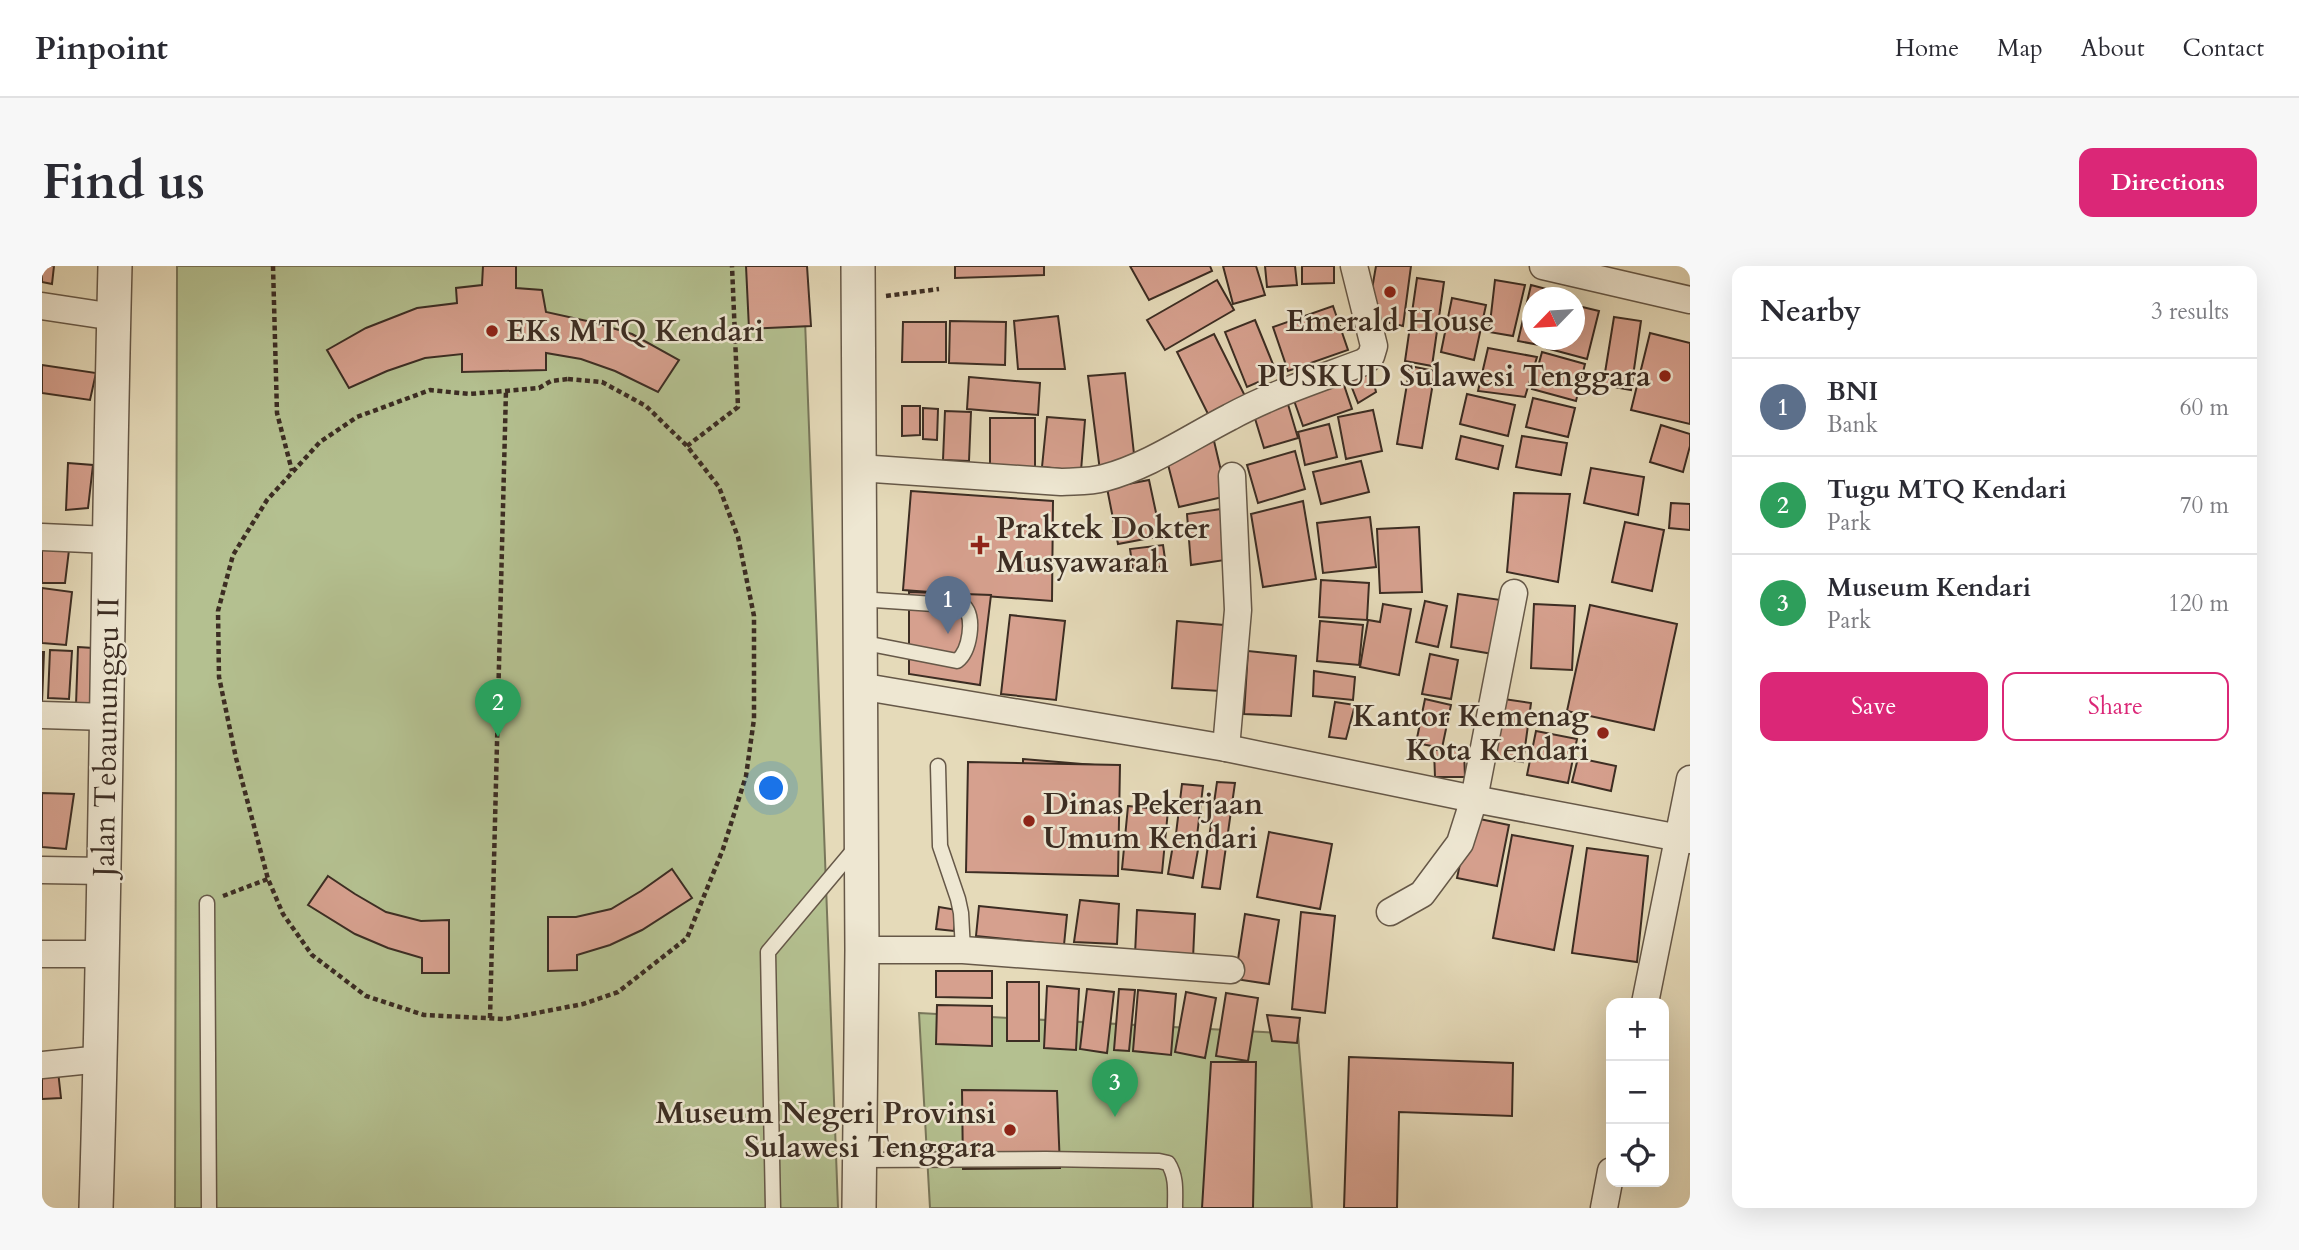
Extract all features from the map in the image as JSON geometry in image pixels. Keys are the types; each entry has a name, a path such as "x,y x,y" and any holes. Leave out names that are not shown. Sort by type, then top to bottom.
{"street":[{"name":"Jalan Tebaununggu II","path":"96,1208 115,266"},
{"path":"858,266 862,950 859,1208"},
{"path":"859,468 1061,482 1096,480 1129,469 1230,416 1296,387 1364,362 1371,356 1374,346 1354,266"},
{"path":"1543,266 1690,300"},
{"path":"42,306 114,317"},
{"path":"1226,748 1237,610 1232,476"},
{"path":"42,537 109,540"},
{"path":"1390,912 1422,894 1460,843 1474,799 1514,593"},
{"path":"859,686 1226,748 1684,839"},
{"path":"42,715 107,717"},
{"path":"1646,998 1684,839 1690,779"},
{"path":"42,870 104,871"},
{"path":"862,950 962,950 1231,970"},
{"path":"42,954 103,954"},
{"path":"42,1065 101,1059"},
{"path":"1604,1208 1608,1187"}],"lane":[{"path":"859,599 964,606 969,612 970,625 965,653 957,662 859,641"},
{"path":"938,766 940,846 961,913 962,950"},
{"path":"773,1208 768,952 861,842"},
{"path":"207,903 209,1208"},
{"path":"860,1160 1159,1161 1168,1163 1172,1170 1175,1208"}],"path":[{"path":"273,266 277,413 292,472"},
{"path":"687,446 738,407 732,266"},
{"path":"858,299 939,289"},
{"path":"568,379 602,382 646,406 687,446 719,487 738,537 754,616 754,719 746,776 723,849 687,938 618,992 583,1004 505,1019 424,1016 366,996 312,955 283,914 268,878 236,758 219,677 218,611 233,555 267,500 292,472 320,442 357,417 430,390 469,394 539,388 551,382 568,379"},
{"path":"490,1018 506,390"},
{"path":"207,903 268,878"}],"green space":[{"path":"177,266 803,266 838,1208 175,1208"},
{"path":"919,1013 1298,1034 1312,1208 930,1208"}],"building":[{"path":"42,266 54,266 52,284 42,282"},
{"name":"EKs MTQ Kendari","path":"483,266 516,266 516,288 542,290 546,312 632,334 679,360 658,392 615,371 581,359 546,353 546,370 462,372 462,354 425,358 349,388 327,350 366,328 417,308 457,303 456,288 482,285"},
{"path":"746,266 807,266 811,326 749,329"},
{"path":"955,266 1044,266 1044,275 955,278"},
{"path":"1130,266 1210,266 1212,271 1149,300"},
{"path":"1223,266 1256,266 1265,295 1233,304"},
{"path":"1265,266 1295,266 1297,285 1267,287"},
{"path":"1302,266 1334,266 1334,283 1302,284"},
{"name":"Emerald House","path":"1376,266 1411,266 1403,326 1367,318"},
{"path":"1417,278 1444,282 1432,366 1405,361"},
{"path":"1217,280 1234,310 1165,350 1147,320"},
{"path":"1495,280 1525,285 1522,287 1513,336 1489,332"},
{"path":"1452,298 1486,305 1474,360 1441,352"},
{"path":"1333,306 1348,350 1288,371 1273,327"},
{"path":"1585,308 1599,311 1587,359 1553,350 1585,350"},
{"path":"1058,316 1065,369 1018,369 1014,321"},
{"path":"1614,317 1641,321 1631,390 1603,385"},
{"path":"1255,320 1277,374 1247,387 1225,332"},
{"path":"950,321 1006,322 1005,365 949,363"},
{"path":"903,322 946,322 946,362 902,362"},
{"path":"1522,324 1522,342 1518,341"},
{"name":"PUSKUD Sulawesi Tenggara","path":"1650,333 1690,343 1690,424 1631,410"},
{"path":"1214,334 1247,400 1210,418 1177,352"},
{"path":"1488,348 1537,357 1525,397 1478,391"},
{"path":"1542,352 1585,364 1576,401 1532,389"},
{"path":"1367,354 1376,392 1358,403 1343,365"},
{"path":"42,365 96,373 90,400 42,393"},
{"path":"1410,366 1435,371 1422,448 1397,444"},
{"path":"1125,373 1135,463 1100,471 1088,376"},
{"path":"1341,376 1352,409 1303,426 1291,392"},
{"path":"969,377 1040,383 1038,415 967,409"},
{"path":"1467,394 1515,405 1508,436 1460,424"},
{"path":"1533,398 1575,408 1568,437 1526,427"},
{"path":"1287,401 1298,438 1264,448 1253,412"},
{"path":"902,406 920,406 920,435 902,436"},
{"path":"923,408 938,409 937,440 923,439"},
{"path":"1373,410 1382,451 1346,459 1338,417"},
{"path":"945,411 971,412 969,461 943,460"},
{"path":"1047,417 1085,420 1081,471 1042,467"},
{"path":"990,418 1035,418 1035,468 990,468"},
{"path":"1329,424 1337,457 1305,465 1298,432"},
{"path":"1661,425 1690,434 1690,446 1683,472 1650,462"},
{"path":"1461,436 1503,446 1498,469 1456,459"},
{"path":"1522,436 1567,443 1561,475 1516,467"},
{"path":"1214,441 1227,496 1179,507 1165,453"},
{"path":"1295,451 1305,489 1258,503 1247,465"},
{"path":"1361,461 1369,492 1321,504 1313,472"},
{"path":"68,463 93,465 88,508 66,510"},
{"path":"1591,468 1644,477 1638,515 1584,503"},
{"path":"1149,480 1161,536 1118,544 1107,488"},
{"name":"Praktek Dokter Musyawarah","path":"911,491 1053,501 1052,601 903,590"},
{"path":"1514,493 1570,494 1558,582 1507,572"},
{"path":"1303,501 1316,579 1263,587 1251,514"},
{"path":"1671,503 1690,504 1690,530 1669,528"},
{"path":"1221,509 1225,560 1191,565 1187,514"},
{"path":"1370,517 1376,567 1323,573 1317,523"},
{"path":"1625,522 1664,530 1652,591 1612,582"},
{"path":"1419,527 1422,592 1380,593 1377,529"},
{"path":"1163,545 1166,566 1133,570 1130,549"},
{"path":"42,548 69,550 65,583 42,583"},
{"path":"1321,580 1369,583 1367,620 1319,617"},
{"path":"42,588 72,592 66,645 42,643"},
{"path":"909,592 991,595 980,685 909,674"},
{"path":"1458,594 1501,600 1493,654 1451,647"},
{"path":"1425,601 1447,606 1438,647 1416,642"},
{"path":"1383,604 1411,609 1399,675 1360,667 1368,620 1380,622"},
{"path":"1534,604 1575,606 1572,670 1531,668"},
{"path":"1590,605 1677,624 1654,730 1567,711"},
{"path":"1010,615 1065,621 1056,700 1001,694"},
{"path":"1177,621 1224,625 1220,691 1172,688"},
{"path":"1320,621 1363,625 1359,665 1317,661"},
{"path":"78,647 93,648 91,706 76,705"},
{"path":"50,650 72,651 69,699 48,698"},
{"path":"1248,651 1296,656 1291,716 1244,714"},
{"path":"42,652 44,652 42,703"},
{"path":"1430,654 1458,660 1451,699 1422,694"},
{"path":"1314,671 1355,677 1353,700 1313,696"},
{"path":"1497,698 1531,703 1523,762 1488,757"},
{"path":"1425,699 1451,705 1442,748 1416,743"},
{"path":"1335,702 1355,705 1346,739 1329,737"},
{"path":"1536,731 1577,739 1568,783 1527,775"},
{"path":"1434,750 1464,750 1465,777 1435,777"},
{"path":"1578,758 1616,766 1611,791 1572,782"},
{"path":"1023,759 1118,767 1110,873 967,859 972,769 1023,776"},
{"path":"968,762 1120,765 1118,876 966,872"},
{"path":"1217,782 1235,783 1220,889 1202,887"},
{"path":"1182,784 1203,786 1197,836 1176,834"},
{"path":"42,793 74,794 66,849 42,847"},
{"path":"1128,806 1168,810 1162,873 1122,869"},
{"path":"1470,817 1509,825 1497,886 1457,878"},
{"path":"1269,832 1332,844 1320,909 1257,897"},
{"path":"1512,835 1573,846 1554,950 1493,938"},
{"path":"1174,839 1199,844 1193,878 1168,874"},
{"path":"1587,848 1648,856 1637,962 1572,953"},
{"path":"672,869 692,898 642,930 610,945 577,955 577,970 548,971 548,917 576,917 611,909"},
{"path":"328,876 386,912 421,921 449,920 449,973 422,973 422,958 355,934 308,905"},
{"path":"1080,900 1119,904 1117,944 1074,942"},
{"path":"979,906 1067,915 1064,945 976,936"},
{"path":"939,907 957,910 954,931 936,929"},
{"path":"1137,910 1195,914 1193,959 1135,955"},
{"path":"1301,912 1335,916 1325,1013 1292,1009"},
{"path":"1245,914 1279,920 1269,984 1235,979"},
{"path":"936,971 992,971 992,998 936,997"},
{"path":"1007,982 1039,982 1039,1041 1007,1041"},
{"path":"1047,986 1079,989 1076,1050 1044,1048"},
{"path":"1087,989 1114,992 1107,1053 1080,1049"},
{"path":"1119,989 1135,990 1129,1051 1114,1050"},
{"path":"1138,990 1176,994 1171,1055 1133,1051"},
{"path":"1186,992 1216,998 1205,1058 1175,1052"},
{"path":"1226,993 1258,998 1248,1061 1216,1056"},
{"path":"937,1005 992,1006 992,1046 936,1044"},
{"path":"1267,1015 1300,1018 1297,1043 1272,1041"},
{"path":"1349,1057 1513,1063 1512,1116 1399,1112 1397,1208 1344,1208"},
{"path":"1211,1062 1256,1062 1253,1208 1202,1208"},
{"path":"58,1071 61,1098 42,1099 42,1072"},
{"name":"Museum Negeri Provinsi Sulawesi Tenggara","path":"962,1090 1057,1091 1060,1168 963,1169"}],"place":[{"name":"Emerald House","path":"1390,292"},
{"name":"EKs MTQ Kendari","path":"492,331"},
{"name":"PUSKUD Sulawesi Tenggara","path":"1665,376"},
{"name":"Praktek Dokter Musyawarah","path":"980,545"},
{"name":"BNI","path":"948,634"},
{"name":"Kantor Kemenag Kota Kendari","path":"1603,733"},
{"name":"Tugu MTQ Kendari","path":"498,737"},
{"name":"Dinas Pekerjaan Umum Kendari","path":"1029,821"},
{"name":"Museum Kendari","path":"1115,1117"},
{"name":"Museum Negeri Provinsi Sulawesi Tenggara","path":"1010,1130"}]}
